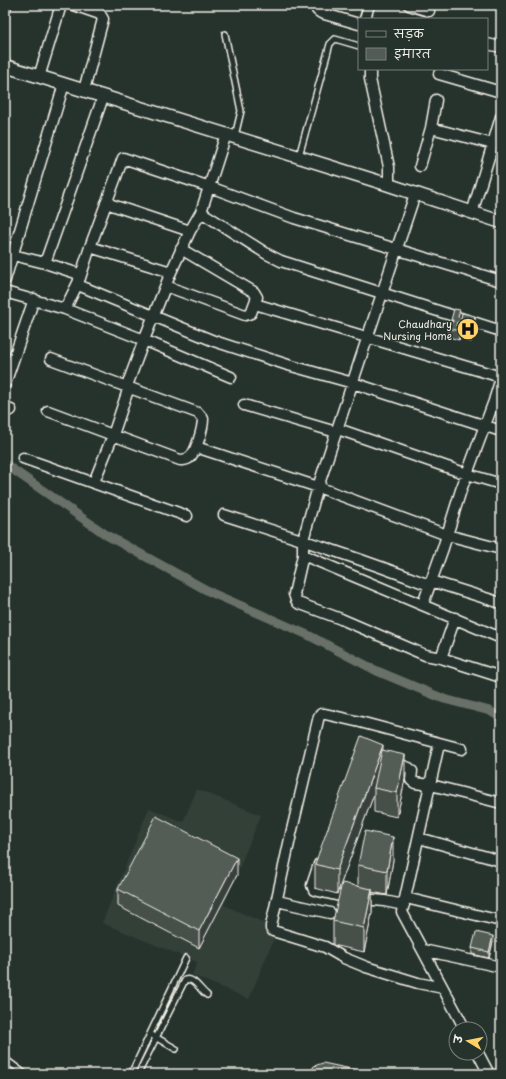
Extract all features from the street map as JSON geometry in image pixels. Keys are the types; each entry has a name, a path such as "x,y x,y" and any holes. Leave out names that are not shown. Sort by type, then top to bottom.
{"street":[{"path":"5,9 6,5"},
{"path":"40,77 61,5"},
{"path":"74,5 100,14 103,19 84,90"},
{"path":"317,5 318,12 358,24"},
{"path":"365,18 369,5"},
{"path":"409,5 429,12"},
{"path":"488,44 501,48"},
{"path":"5,66 389,185 501,222"},
{"path":"370,70 370,80 389,167 389,185"},
{"path":"440,74 501,92"},
{"path":"5,280 64,84"},
{"path":"45,263 103,96"},
{"path":"420,166 431,128 436,100"},
{"path":"472,213 501,117"},
{"path":"431,128 493,144"},
{"path":"94,482 113,435 127,393 127,387 144,340 181,249 200,212 230,136"},
{"path":"65,308 79,282 90,247 123,158 210,187 294,218 501,280"},
{"path":"415,194 318,488 303,540 303,555 294,594 298,603 425,654 501,677"},
{"path":"106,203 190,231"},
{"path":"200,212 267,254 281,260 382,294 501,331"},
{"path":"90,247 171,272"},
{"path":"166,286 245,315 251,313 255,304 257,297 254,292 181,249"},
{"path":"12,255 45,263 76,273 79,282 154,317 214,341 353,383 501,431"},
{"path":"5,292 65,308 231,377"},
{"path":"5,384 34,299"},
{"path":"255,304 501,378 423,604"},
{"path":"48,411 180,460 186,460 191,457 203,424 202,416 198,413 51,359"},
{"path":"244,405 337,431 501,484"},
{"path":"196,446 447,535 501,549"},
{"path":"23,458 187,516"},
{"path":"224,515 430,583 501,603"},
{"path":"303,555 423,604 501,638"},
{"path":"441,658 455,618"},
{"path":"443,988 418,983 366,967 344,958 325,947 273,931 271,926 301,788 319,716 325,714 360,722 462,749"},
{"path":"439,744 402,912 461,1021"},
{"path":"381,758 409,768 412,771 411,780 415,783 431,785 501,803"},
{"path":"419,838 501,861"},
{"path":"322,855 312,885 314,890 344,897 405,902 501,921"},
{"path":"277,901 330,913"},
{"path":"423,950 501,967"},
{"path":"482,1061 489,1074"}],"lane":[{"path":"225,34 241,111 230,136"},
{"path":"299,157 330,44 335,39 358,46"},
{"path":"131,1074 186,958"},
{"path":"138,1074 185,980 189,979 193,981 207,995"},
{"path":"150,1034 176,1049"},
{"path":"5,1059 25,1074"}],"shaded area":[{"path":"197,789 261,815 224,905 278,929 249,999 192,975 197,962 102,923 149,808 183,822"}],"building":[{"path":"454,309 460,310 458,317 461,318 462,313 475,316 471,333 466,332 467,328 461,327 462,323 457,322 456,326 460,327 459,331 449,328 450,321 453,322 453,320 451,320"},
{"path":"361,736 383,745 337,870 315,864"},
{"path":"382,750 405,755 397,793 374,788"},
{"path":"156,816 237,858 199,931 118,889"},
{"path":"365,831 393,837 387,871 358,865"},
{"path":"342,883 372,889 364,928 333,921"},
{"path":"476,932 493,936 489,952 472,948"},
{"path":"323,1063 375,1074 309,1074 314,1066"}],"waterway":[{"path":"5,464 108,536 212,593 308,635 377,671 444,699 490,711 501,718"}],"place":[{"name":"Chaudhary Nursing Home","path":"468,329"}]}
